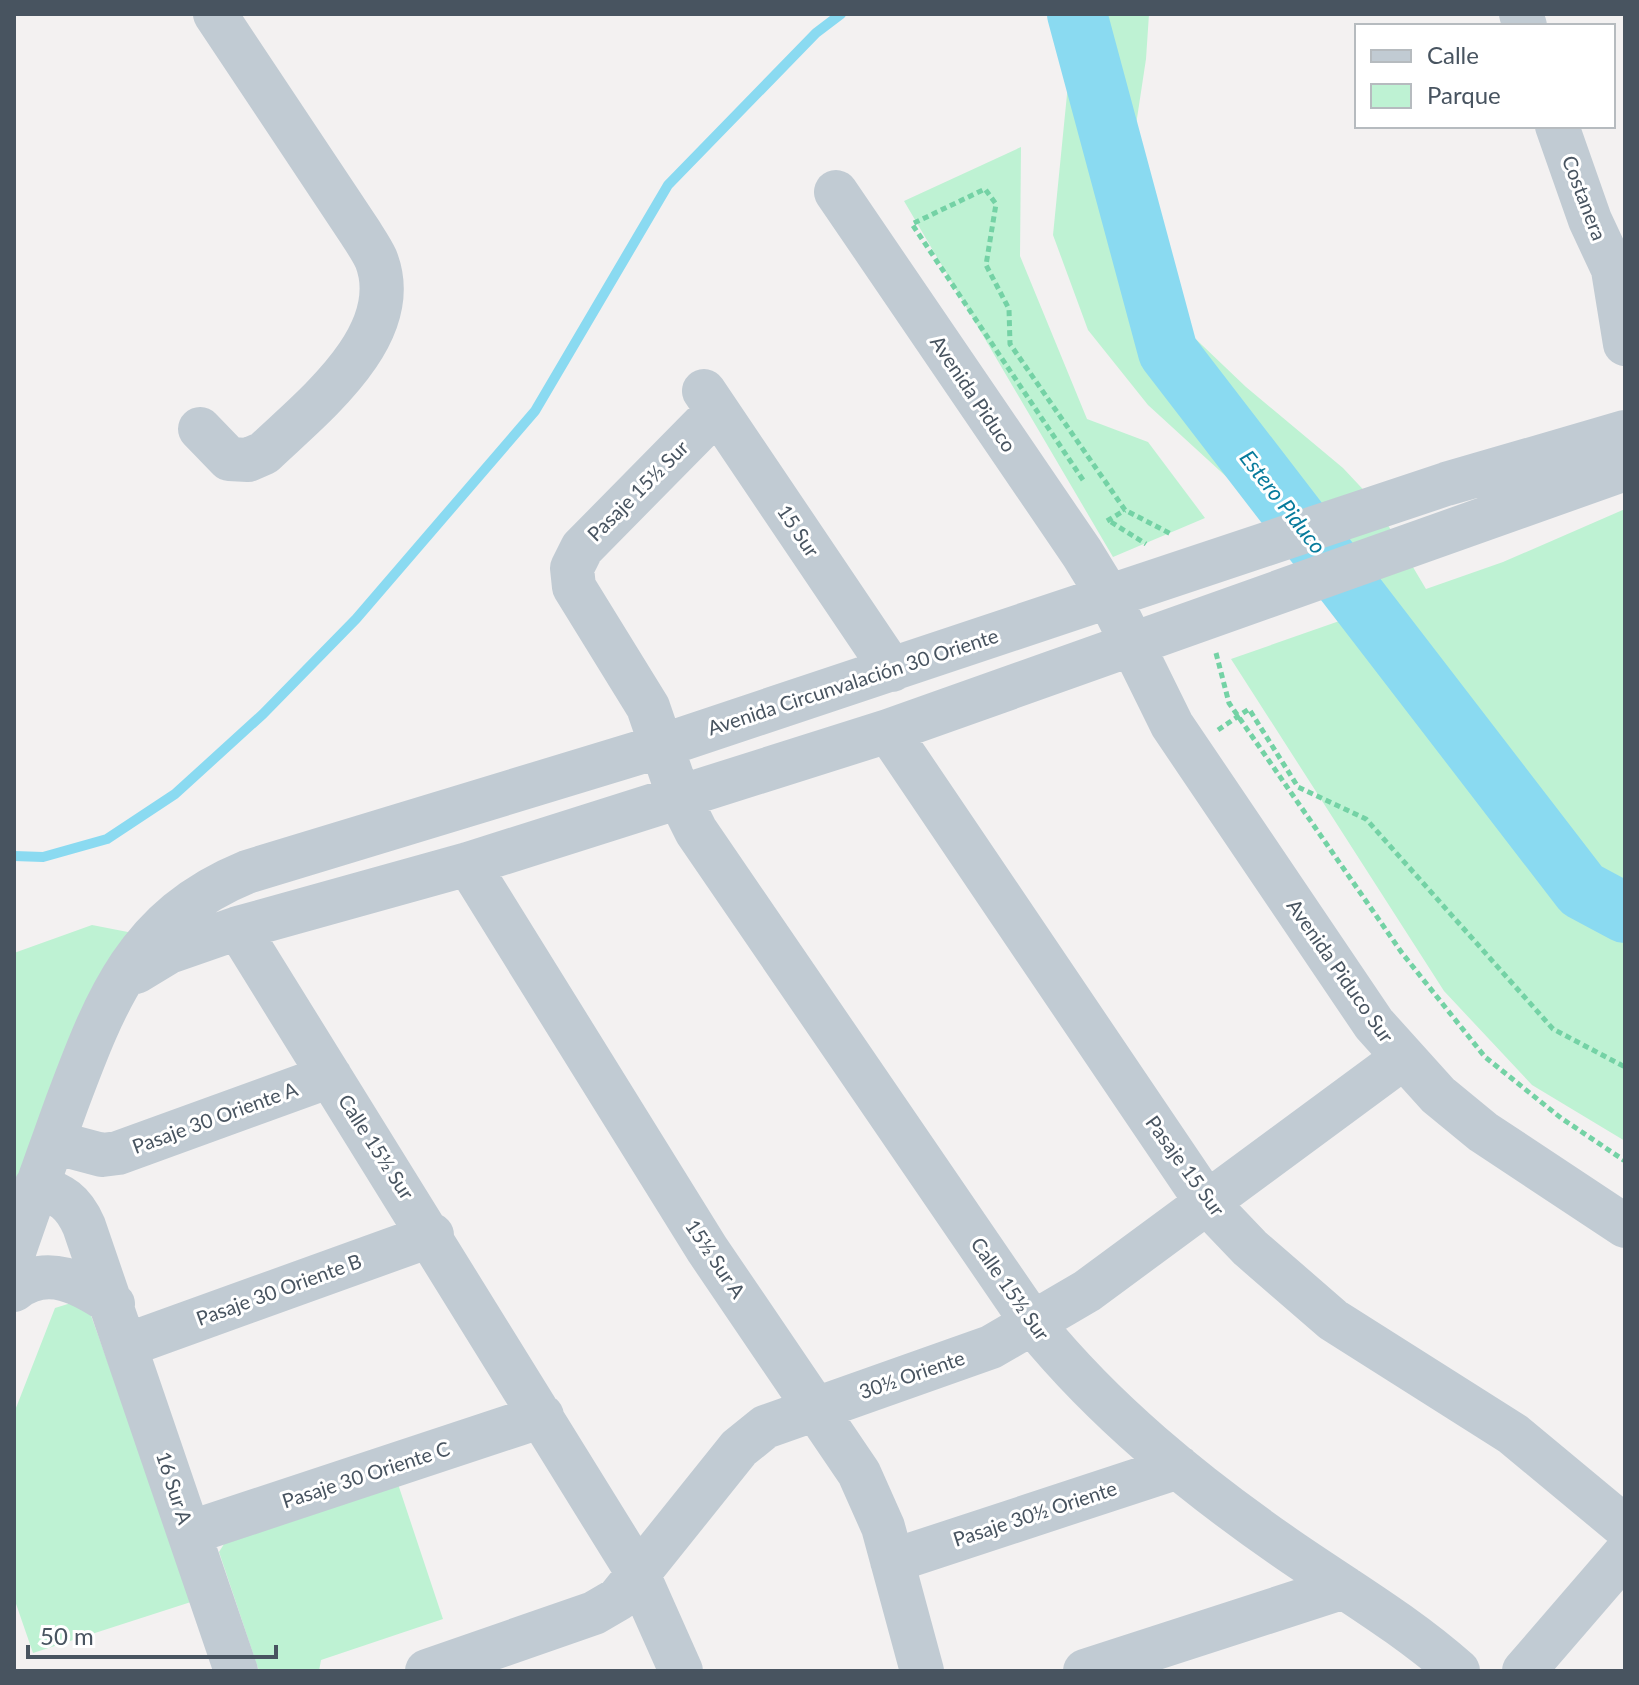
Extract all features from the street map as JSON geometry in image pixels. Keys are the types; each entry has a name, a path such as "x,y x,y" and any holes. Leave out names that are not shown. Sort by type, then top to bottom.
{"street":[{"path":"200,429 229,459 248,460 264,453 351,367 376,315 381,286 376,259 360,232 215,14"},
{"name":"Costanera","path":"1558,128 1585,209 1619,282 1625,344"},
{"name":"Avenida Piduco","path":"836,192 1109,597 1134,645"},
{"name":"15 Sur","path":"710,401 892,670"},
{"name":"Pasaje 15½ Sur","path":"679,797 648,707 574,587 572,568 582,548 710,401"},
{"name":"Avenida Circunvalación 30 Oriente","path":"14,1252 91,1038 116,984 175,914 209,888 247,872 661,746 1109,597 1177,555 1283,539 1446,484 1625,432"},
{"path":"116,984 169,952 238,928 468,864 888,731 1625,469"},
{"name":"Avenida Piduco Sur","path":"1134,645 1172,725 1350,990 1403,1058 1438,1095 1483,1132 1625,1226"},
{"name":"Pasaje 15 Sur","path":"888,731 1207,1203 1250,1248 1333,1320 1513,1434 1625,1527"},
{"name":"Calle 15½ Sur","path":"679,797 704,844 1034,1325 1085,1383 1231,1510 1393,1618 1458,1671"},
{"name":"15½ Sur A","path":"468,864 707,1249 816,1408 869,1494 892,1561 922,1671"},
{"name":"Calle 15½ Sur","path":"238,928 432,1235 637,1572 681,1671"},
{"name":"30½ Oriente","path":"427,1671 594,1613 618,1599 739,1448 765,1427 964,1358 1034,1325 1087,1291 1403,1058"},
{"name":"Pasaje 30 Oriente A","path":"53,1142 102,1155 118,1153 330,1076"},
{"name":"16 Sur A","path":"36,1186 62,1195 75,1206 113,1304 236,1671"},
{"name":"Pasaje 30 Oriente B","path":"127,1345 432,1235"},
{"path":"14,1290 41,1278 70,1279 113,1304"},
{"name":"Pasaje 30 Oriente C","path":"189,1533 542,1416"},
{"name":"Pasaje 30½ Oriente","path":"892,1561 1178,1467"},
{"path":"1524,1671 1625,1554"},
{"path":"1085,1671 1344,1587"}],"path":[{"path":"1083,481 912,224 985,189 996,204 986,265 1009,309 1010,344 1125,510 1177,555"},
{"path":"1101,507 1113,526 1156,550 1177,555"},
{"path":"1207,619 1229,703 1402,953 1485,1057 1561,1118 1625,1161"},
{"path":"1172,725 1193,710 1211,734 1249,709 1298,787 1366,819 1553,1029 1625,1067"}],"green space":[{"path":"1075,14 1149,14 1146,59 1134,138 1129,228 1181,325 1246,387 1343,468 1373,500 1426,589 1503,562 1625,509 1625,1141 1532,1085 1444,991 1231,659 1348,618 1231,481 1148,405 1088,330 1053,235"},
{"path":"1021,147 1020,256 1087,419 1148,442 1205,518 1113,557 904,201"},
{"path":"92,925 133,933 14,1196 14,953"},
{"path":"71,1303 89,1310 194,1601 33,1653 14,1598 14,1413 55,1308"},
{"path":"398,1484 443,1619 321,1660 319,1671 259,1671 219,1552 229,1536"}],"waterway":[{"path":"14,856 43,857 107,839 175,794 263,714 356,619 535,411 668,185 816,33 841,14"},
{"name":"Estero Piduco","path":"1077,14 1168,352 1582,890 1625,913"}]}
